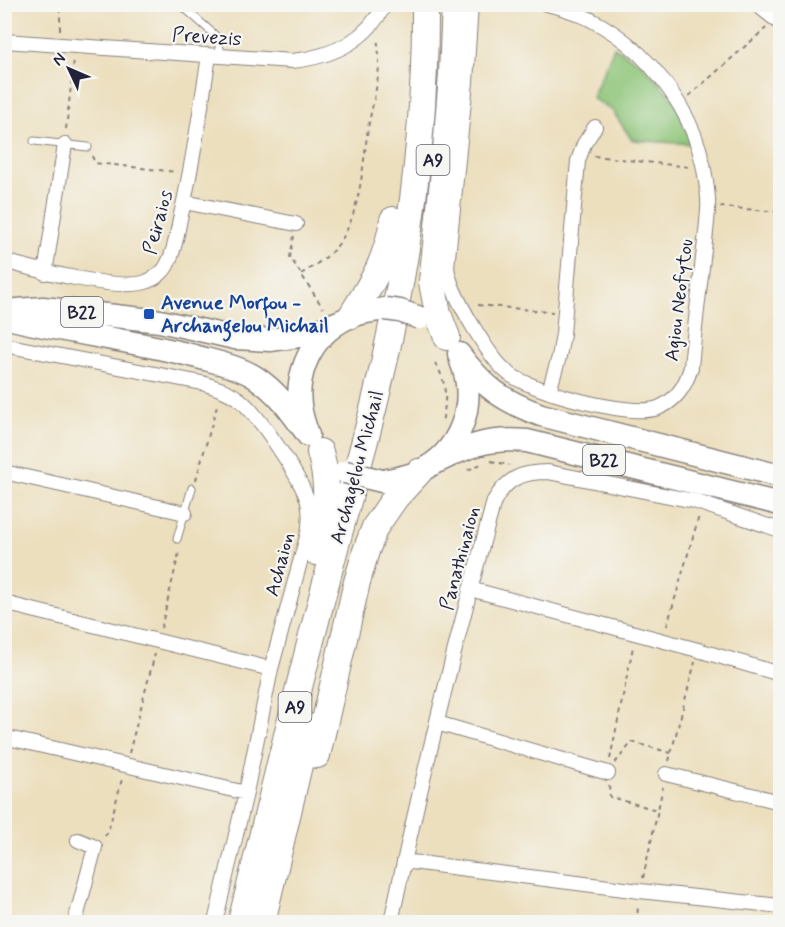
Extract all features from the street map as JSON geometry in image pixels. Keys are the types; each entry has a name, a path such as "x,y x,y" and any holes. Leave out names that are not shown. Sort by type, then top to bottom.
{"highway":[{"path":"338,316 375,279 389,245 403,155 412,4"},
{"name":"Archagelou Michail","path":"241,922 327,576 376,397 410,219 417,159 425,4"},
{"name":"Archagelou Michail","path":"262,922 342,580 391,401 412,303 433,160 441,4"},
{"path":"453,346 438,315 432,282 446,162 455,4"},
{"path":"227,922 325,515 327,495 314,443"},
{"path":"279,922 366,551 375,527 396,498 425,469"}],"main road":[{"name":"B22","path":"4,310 43,308 160,321 234,338 270,340 306,335 338,316 385,309 400,311 420,318 453,346 483,384 522,408 541,415 780,476"},
{"path":"314,443 300,411 299,385 306,360 319,339 338,316"},
{"name":"B22","path":"4,317 156,346 230,366 255,377 277,396 314,443 345,472 382,481 405,477 425,469 469,446 491,440 527,441 780,504"},
{"name":"B22","path":"425,469 447,452 459,434 466,415 469,394 466,373 453,346"}],"street":[{"name":"Prevezis","path":"4,41 292,61 314,58 348,45 363,35 385,4"},
{"name":"Agiou Neofytou","path":"471,4 465,92 447,267 450,282 461,304 500,366 518,380 611,408 642,411 660,407 679,393 688,378 691,367 709,206 701,153 694,131 680,104 665,82 642,56 617,35 587,18 546,4"},
{"path":"761,4 779,18"},
{"name":"Peiraios","path":"4,261 45,273 129,286 147,282 168,265 216,57"},
{"path":"549,391 559,357 580,154 595,127"},
{"path":"45,273 64,144"},
{"path":"184,202 296,224"},
{"name":"Achaion","path":"4,345 201,383 221,389 240,399 255,416 275,444 307,498 310,518 308,533 271,669 246,793 215,922"},
{"path":"4,472 185,513"},
{"path":"528,472 548,472 702,504 780,530"},
{"name":"Panathinaion","path":"391,922 437,723 494,501 501,489 509,482 528,472"},
{"path":"470,589 780,674"},
{"path":"4,603 271,669"},
{"path":"437,723 608,773"},
{"path":"4,737 246,793"},
{"path":"666,774 780,802"},
{"path":"75,922 95,847 78,840"},
{"path":"404,861 780,906"}],"lane":[{"path":"180,4 215,35 216,57"},
{"path":"34,141 88,147"},
{"path":"177,539 192,488"}],"path":[{"path":"60,4 60,45"},
{"path":"680,104 779,18"},
{"path":"301,274 328,256 342,239 354,213 378,84 380,56 375,21"},
{"path":"64,144 75,46"},
{"path":"88,147 95,163 189,174"},
{"path":"580,154 704,169"},
{"path":"709,206 780,212"},
{"path":"296,224 290,257 301,274 338,316"},
{"path":"461,304 564,313"},
{"path":"435,363 441,371 446,402 440,428"},
{"path":"192,488 221,389"},
{"path":"468,470 489,461 528,472"},
{"path":"663,641 702,504"},
{"path":"95,847 108,832 126,765 180,549 177,539"},
{"path":"636,633 608,773 610,797 657,810"},
{"path":"608,773 632,742 672,753"},
{"path":"637,922 640,891"}],"green space":[{"path":"614,47 642,64 676,102 691,144 632,140 612,110 592,98"}],"place":[{"name":"Avenue Morfou - Archangelou Michail","path":"149,314"}]}
